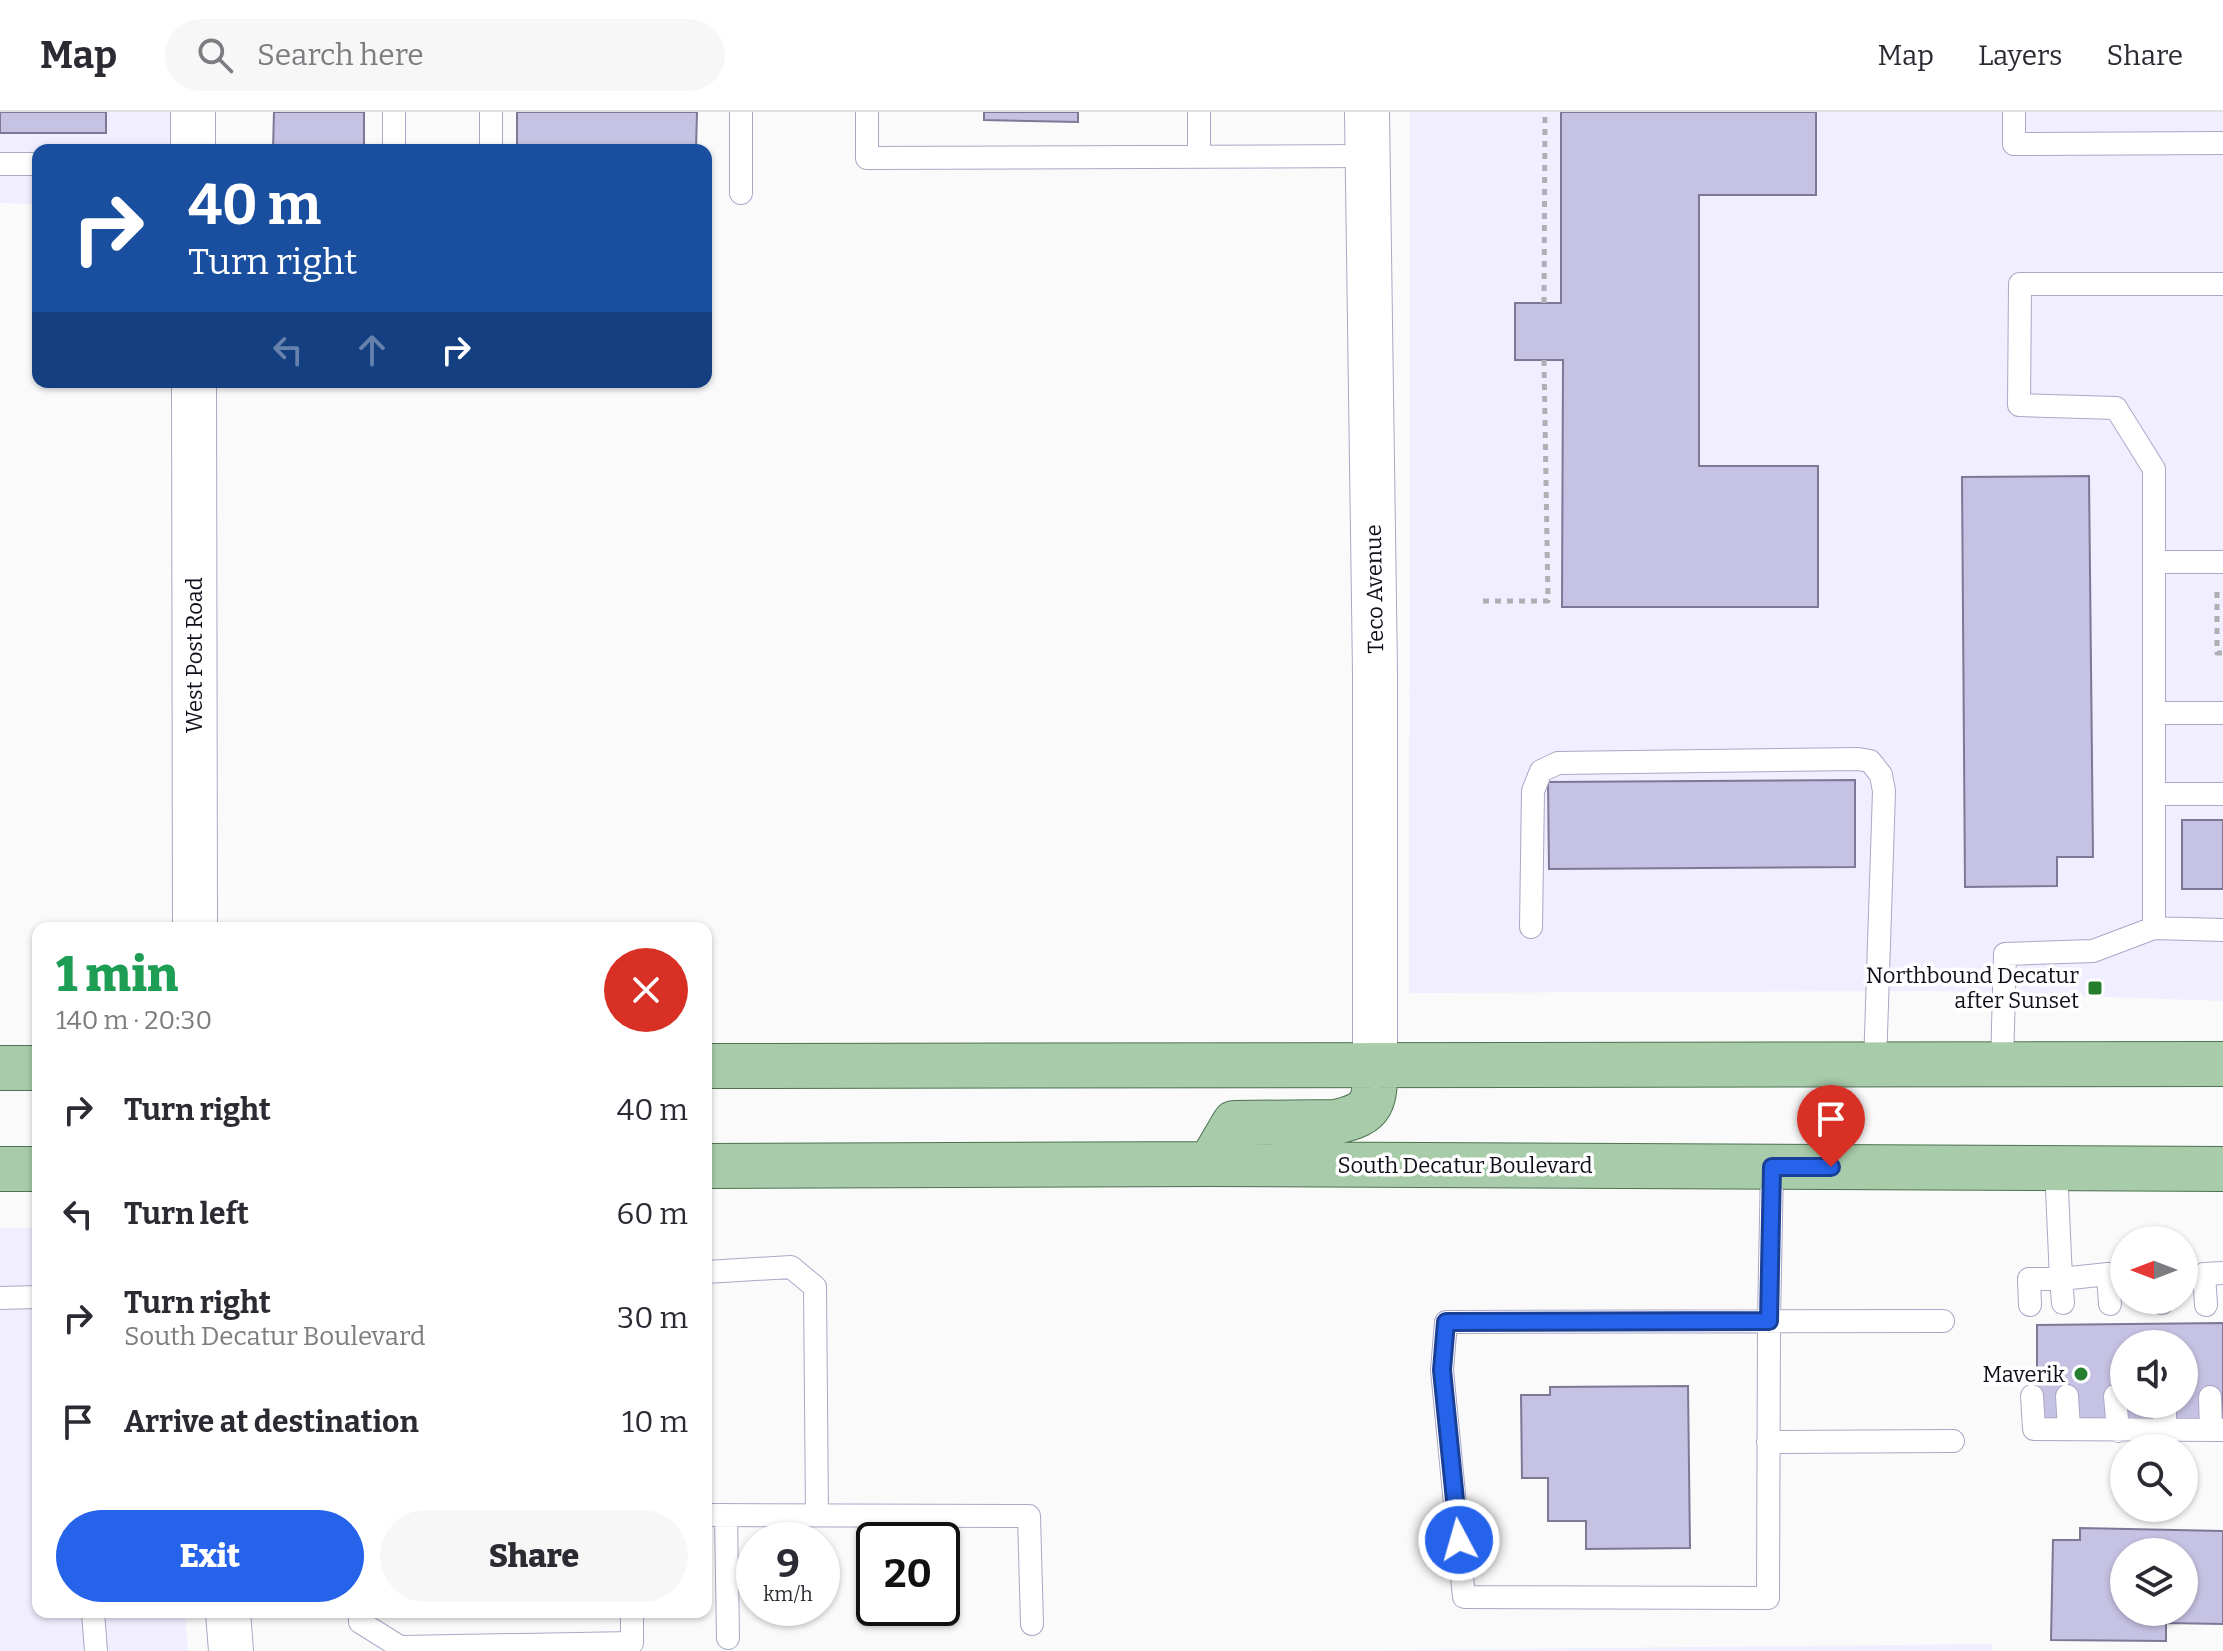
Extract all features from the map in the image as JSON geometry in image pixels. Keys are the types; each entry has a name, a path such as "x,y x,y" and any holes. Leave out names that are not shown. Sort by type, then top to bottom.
{"main road":[{"path":"712,1066 2223,1064"},
{"path":"1210,1164 1234,1123 1335,1122 1348,1119 1373,1103 1375,1066"},
{"path":"0,1068 32,1068"},
{"name":"South Decatur Boulevard","path":"712,1166 1210,1164 2223,1169"},
{"path":"0,1169 32,1169"}],"street":[{"path":"193,112 193,144"},
{"name":"Teco Avenue","path":"1367,112 1375,673 1375,1066"},
{"name":"West Post Road","path":"194,388 195,922"},
{"path":"228,1618 231,1651"}],"lane":[{"path":"394,112 394,144"},
{"path":"491,112 491,144"},
{"path":"741,112 741,193"},
{"path":"867,112 867,158 1367,156"},
{"path":"1199,112 1199,157"},
{"path":"2014,112 2014,144 2223,143"},
{"path":"0,164 32,164"},
{"path":"2154,928 2154,469 2116,408 2019,405 2020,284 2223,284"},
{"path":"2154,562 2220,573"},
{"path":"2156,713 2223,713"},
{"path":"1531,927 1533,791 1541,771 1558,763 1870,761 1881,775 1884,791 1875,1065"},
{"path":"2156,794 2223,794"},
{"path":"2002,1064 2005,954 2093,951 2154,928 2223,930"},
{"path":"1772,1167 1769,1321 1768,1598 1464,1597 1442,1370 1446,1322 1769,1321 1943,1321"},
{"path":"2056,1167 2063,1303"},
{"path":"712,1272 791,1267 815,1287 817,1515"},
{"path":"2204,1274 2206,1305"},
{"path":"2030,1305 2029,1279 2110,1275"},
{"path":"0,1298 32,1297"},
{"path":"2032,1396 2034,1429 2118,1431 2217,1430 2210,1397"},
{"path":"2067,1396 2069,1429"},
{"path":"2117,1418 2118,1431"},
{"path":"2165,1418 2165,1430"},
{"path":"1768,1442 1953,1441"},
{"path":"728,1638 716,1515 1029,1516 1032,1624"},
{"path":"93,1618 96,1651"},
{"path":"360,1618 360,1622 400,1647 632,1643 632,1618"}],"path":[{"path":"1544,303 1545,112"},
{"path":"1483,601 1548,601 1544,360"},
{"path":"2220,573 2217,653 2223,653"}],"shaded area":[{"path":"0,112 203,112 203,144 32,144 32,204 0,203"},
{"path":"1410,112 2223,112 2223,1001 1945,991 1409,993"},
{"path":"0,1228 32,1228 32,1618 185,1618 188,1651 0,1651"},
{"path":"1992,1644 1993,1651 1304,1651"}],"building":[{"path":"0,112 106,112 106,133 0,133"},
{"path":"274,112 364,112 364,144 273,144"},
{"path":"517,112 697,112 696,144 517,144"},
{"path":"984,112 1078,112 1078,122 984,120"},
{"path":"1561,112 1816,112 1816,195 1699,195 1699,466 1818,466 1818,607 1562,607 1563,360 1515,360 1515,303 1561,303"},
{"path":"2089,476 2093,857 2057,857 2057,886 1965,887 1962,477"},
{"path":"1855,780 1855,867 1549,869 1548,782"},
{"path":"2182,820 2223,820 2223,889 2182,889"},
{"name":"Maverik","path":"2223,1323 2223,1420 2037,1421 2037,1325"},
{"path":"1688,1386 1690,1548 1586,1549 1586,1521 1548,1521 1548,1478 1522,1478 1521,1395 1550,1395 1550,1387"},
{"path":"2080,1528 2223,1531 2223,1624 2198,1624 2198,1538 2110,1538 2110,1626 2166,1626 2166,1641 2051,1640 2053,1540 2080,1540"}],"place":[{"name":"Northbound Decatur after Sunset","path":"2095,988"},
{"name":"Maverik","path":"2081,1374"}],"route":[{"path":"1459,1540 1442,1370 1446,1322 1769,1321 1772,1167 1831,1167"}]}
